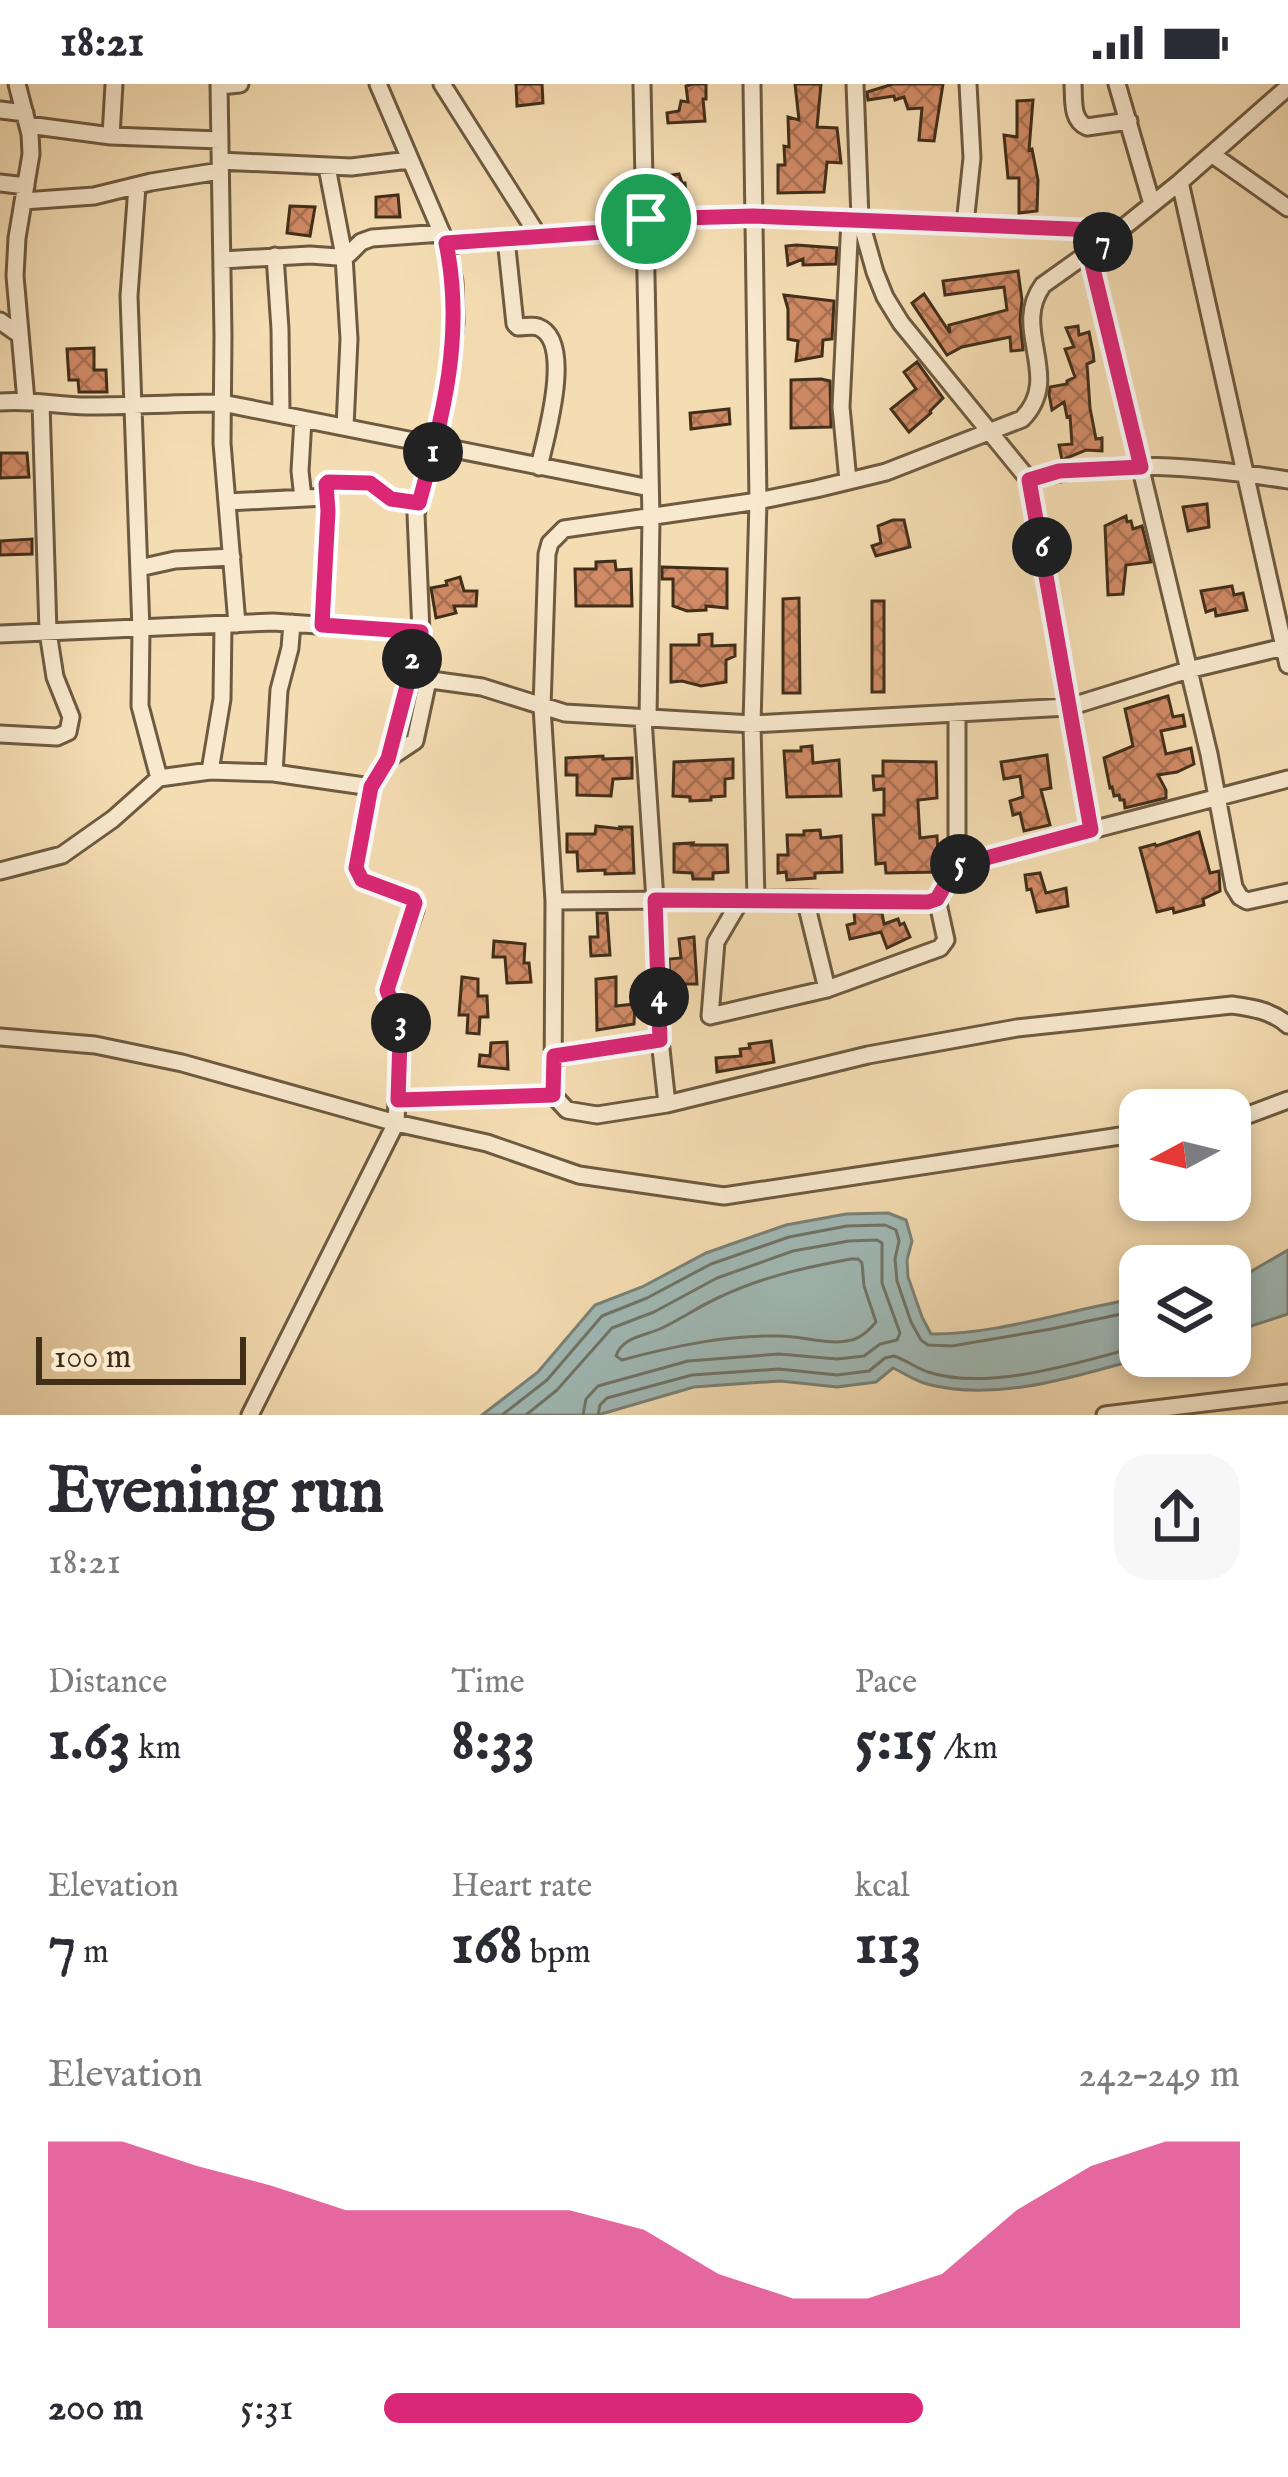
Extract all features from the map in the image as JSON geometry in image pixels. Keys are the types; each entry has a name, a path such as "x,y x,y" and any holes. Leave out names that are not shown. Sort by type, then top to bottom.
{"street":[{"path":"0,734 57,737 68,732 70,717 55,677 48,632 34,402 20,335 15,276 31,154 17,84"},
{"path":"111,136 114,84"},
{"path":"210,771 230,625 232,557 222,403 219,85 240,84"},
{"path":"250,1415 396,1123 401,1008 387,990 415,903 362,880 356,868 371,787 388,759 421,632 416,529 449,373 454,282 444,238 378,84"},
{"path":"442,84 538,237"},
{"path":"642,84 651,518 645,719 660,1040 668,1104"},
{"path":"752,84 758,501 748,900 716,942 710,1016 827,989 945,944 937,899 956,866 957,713"},
{"path":"848,481 841,407 855,219 855,84"},
{"path":"965,224 972,158 968,84"},
{"path":"1073,84 1076,118 1082,125 1129,121"},
{"path":"1117,84 1152,204"},
{"path":"1288,87 1180,182 1043,285 1031,305 1040,377 1034,404 1022,418 886,472 758,501 564,529 550,543 547,554 542,706 554,901 553,1095 567,1110 597,1115 668,1104 868,1055 1017,1028 1232,1006 1255,1008 1288,1025"},
{"path":"0,110 111,136 220,140"},
{"path":"1213,154 1288,208"},
{"path":"0,183 24,194 94,196 220,166 351,167 409,160"},
{"path":"327,167 344,256 350,339 345,427"},
{"path":"1180,182 1288,665"},
{"path":"137,186 129,281 140,706 159,778"},
{"path":"222,260 344,256 366,239 506,239 753,216 1119,231"},
{"path":"855,219 885,297 901,322 1029,480 1091,830"},
{"path":"506,239 515,324 542,330 557,363 539,467"},
{"path":"1089,252 1209,754 1234,886 1247,902 1288,892"},
{"path":"275,256 281,414"},
{"path":"0,321 20,335"},
{"path":"0,402 85,406 222,403 650,488"},
{"path":"303,418 303,498"},
{"path":"1029,480 1059,471 1141,467 1288,481"},
{"path":"322,625 328,482 364,482 391,499 419,503"},
{"path":"227,502 326,497"},
{"path":"139,568 175,560 232,557"},
{"path":"0,634 292,623 421,632"},
{"path":"274,773 279,690 292,623"},
{"path":"388,759 415,741 431,680 482,687 565,713 752,724 1069,707 1187,670 1286,646"},
{"path":"0,872 62,855 159,778 210,771 274,773 371,787"},
{"path":"956,866 1288,779"},
{"path":"805,899 827,989"},
{"path":"554,901 937,899"},
{"path":"0,1036 95,1045 182,1063 396,1123 487,1143 579,1175 724,1196 1119,1135"},
{"path":"554,1056 660,1040"},
{"path":"398,1100 553,1095"},
{"path":"1251,1114 1288,1100"},
{"path":"1106,1415 1288,1394"}],"water":[{"path":"888,1213 906,1220 912,1241 908,1277 931,1334 1009,1326 1119,1302 1119,1364 1010,1388 954,1389 923,1383 893,1368 876,1382 837,1387 780,1381 694,1387 598,1415 482,1415 538,1372 595,1305 642,1287 706,1253 786,1225 846,1214"},
{"path":"1288,1250 1288,1314 1251,1326 1251,1271"}],"building":[{"path":"516,84 542,84 543,103 517,106"},
{"path":"706,84 705,121 668,123 667,113 679,111 681,101 688,102 686,86"},
{"path":"795,84 821,84 817,127 837,128 841,163 827,162 824,192 778,193 778,165 785,165 784,146 789,147 788,117 799,120"},
{"path":"893,84 943,84 934,141 919,140 922,108 908,109 904,97 868,100 867,92"},
{"path":"1033,100 1029,150 1038,180 1037,211 1019,213 1019,178 1008,178 1004,135 1017,137 1017,101"},
{"path":"679,174 685,183 687,206 670,206 666,176"},
{"path":"398,195 400,217 376,217 376,197"},
{"path":"290,206 315,207 310,236 287,233"},
{"path":"786,246 837,248 836,264 803,265 803,259 788,265"},
{"path":"1018,271 1023,350 1011,351 1010,337 947,355 912,303 924,294 950,333 949,325 1007,310 1004,287 945,295 943,281"},
{"path":"784,295 834,301 832,339 823,340 822,356 796,361 798,341 788,339"},
{"path":"1078,326 1079,335 1089,332 1093,352 1094,361 1087,364 1090,408 1102,451 1086,450 1062,460 1059,445 1072,444 1070,416 1064,402 1052,410 1049,394 1050,387 1075,377 1065,349 1074,347 1066,328"},
{"path":"94,348 94,370 106,370 107,392 79,392 78,380 69,380 67,349"},
{"path":"917,362 943,398 909,432 891,409 916,389 904,372"},
{"path":"791,380 830,381 831,427 791,428"},
{"path":"729,409 730,424 691,429 690,413"},
{"path":"1,453 27,453 29,477 0,478"},
{"path":"1207,504 1209,527 1188,531 1183,507"},
{"path":"1126,516 1133,529 1142,526 1151,562 1126,565 1123,594 1108,595 1105,526"},
{"path":"904,520 910,547 876,556 872,546 881,543 878,526"},
{"path":"32,539 32,554 0,555 0,541"},
{"path":"615,561 616,570 631,569 632,606 576,606 575,569 596,569 596,562"},
{"path":"662,567 727,569 727,608 687,611 673,606 673,579 662,579"},
{"path":"460,577 464,591 477,591 476,606 454,606 456,613 436,618 431,588"},
{"path":"1232,586 1234,595 1243,593 1247,610 1216,616 1215,609 1206,612 1201,591"},
{"path":"799,598 800,693 783,693 783,599"},
{"path":"872,601 884,601 884,692 872,692"},
{"path":"712,634 712,646 735,645 735,656 726,660 726,682 701,686 671,682 671,645 699,645 699,635"},
{"path":"1168,696 1173,717 1183,715 1185,726 1161,731 1166,754 1191,748 1194,764 1158,775 1166,798 1125,808 1124,800 1110,788 1104,758 1133,746 1125,709"},
{"path":"812,746 813,763 839,760 841,796 787,797 784,751"},
{"path":"1047,755 1051,788 1041,790 1050,825 1024,831 1020,813 1013,815 1010,801 1023,797 1020,776 1004,779 1001,762"},
{"path":"566,758 632,758 632,778 613,779 611,796 577,795 577,775 566,775"},
{"path":"733,759 733,778 725,779 725,796 690,801 690,797 673,796 674,762"},
{"path":"883,761 936,762 937,798 918,800 918,804 920,838 937,836 939,872 886,873 885,863 876,864 873,815 884,815 884,789 874,790 873,776 883,776"},
{"path":"596,826 632,827 634,873 578,871 577,852 567,852 567,834 595,834"},
{"path":"820,830 821,838 841,836 842,872 787,880 786,872 778,873 778,855 788,855 787,835"},
{"path":"1199,832 1210,873 1219,871 1220,891 1203,899 1204,905 1157,912 1140,848"},
{"path":"674,844 727,845 728,872 713,873 713,879 693,879 692,873 674,872"},
{"path":"1040,873 1046,893 1066,888 1068,906 1037,912 1025,875"},
{"path":"854,912 882,913 884,924 898,919 910,937 887,948 881,932 850,939 847,925 855,923"},
{"path":"597,913 607,913 610,955 591,956 590,937 598,937"},
{"path":"694,937 697,984 679,984 677,1005 671,1004 669,959 681,958 679,939"},
{"path":"494,941 525,944 524,963 529,963 531,982 507,983 505,957 493,957"},
{"path":"462,977 478,979 478,996 487,996 488,1017 480,1017 479,1034 467,1033 468,1015 459,1015"},
{"path":"616,977 616,1006 635,1004 634,1024 597,1030 596,979"},
{"path":"771,1041 774,1062 717,1072 716,1058 741,1056 740,1049 750,1048 749,1044"},
{"path":"507,1042 508,1069 479,1066 480,1055 490,1056 491,1043"}],"route":[{"path":"753,216 1119,231 1089,252 1141,467 1059,471 1029,480 1091,830 956,866 937,899 928,902 655,900 660,1040 554,1056 553,1095 398,1100 401,1008 387,990 415,903 362,880 356,868 371,787 388,759 421,632 322,625 326,484 370,483 391,499 419,503 449,373 454,282 446,243 646,229 646,219 753,216"}]}
